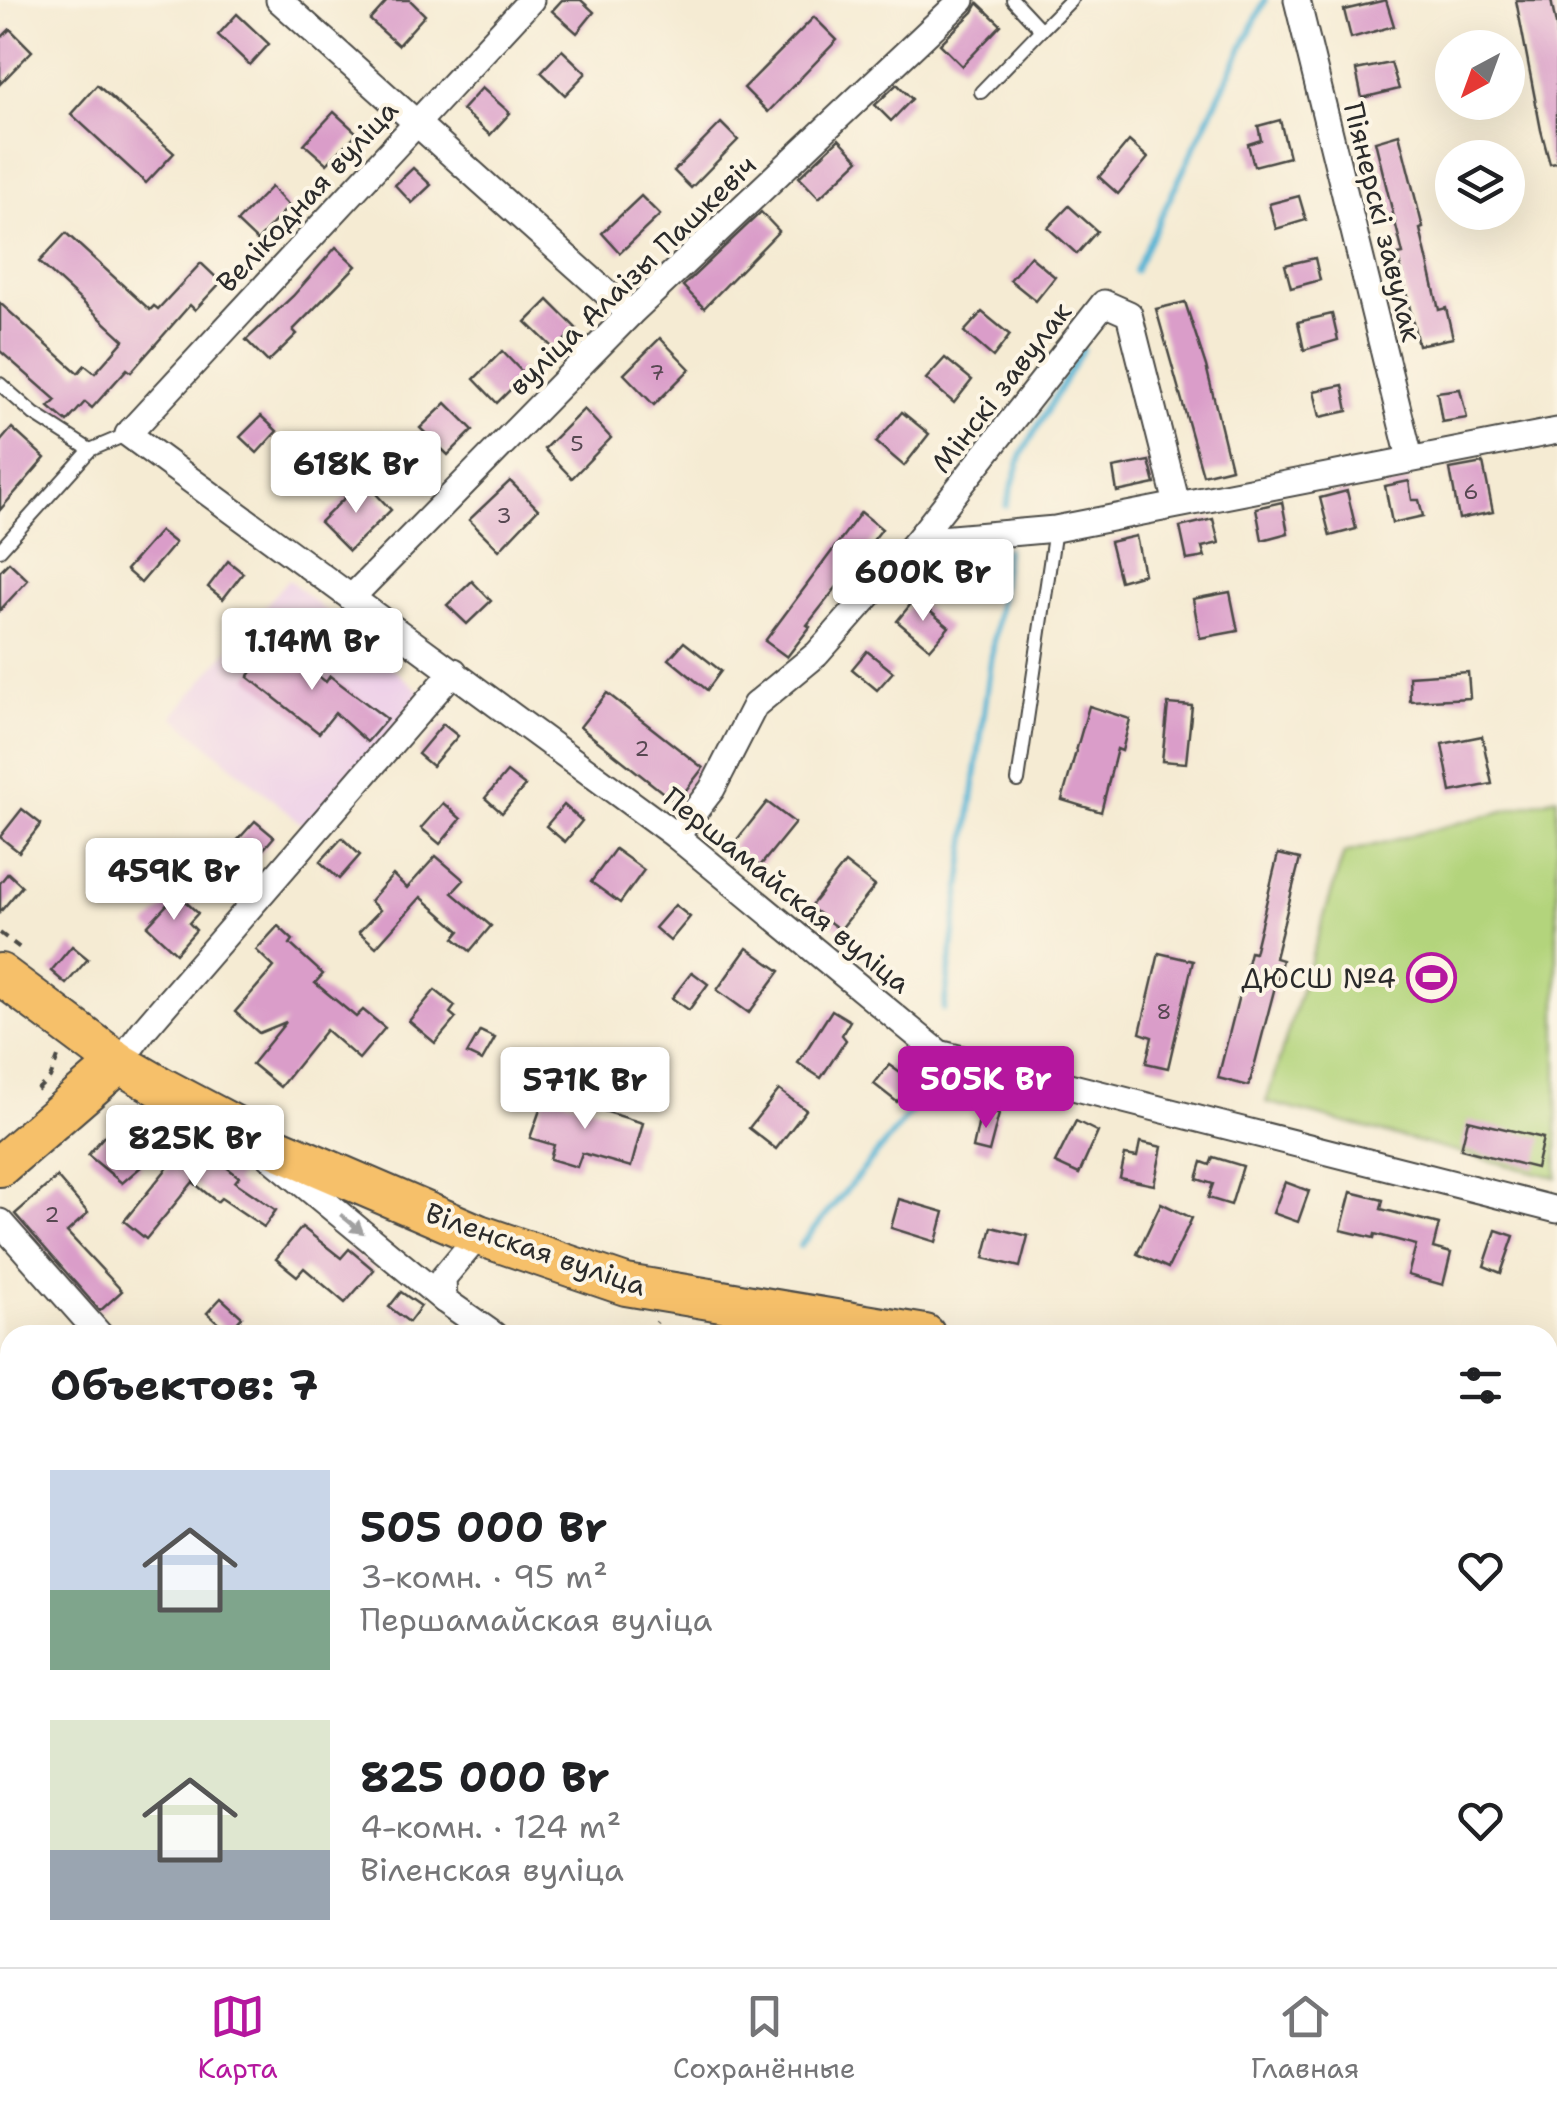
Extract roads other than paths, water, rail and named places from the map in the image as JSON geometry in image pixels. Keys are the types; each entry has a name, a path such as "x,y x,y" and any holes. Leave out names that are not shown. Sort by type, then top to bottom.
{"main road":[{"name":"Віленская вуліца","path":"0,974 119,1063 272,1146 479,1235 626,1285 865,1325"},
{"path":"0,1166 119,1063"}],"street":[{"path":"279,0 630,314"},
{"name":"Велікодная вуліца","path":"128,434 531,0"},
{"name":"вуліца Алаізы Пашкевіч","path":"351,598 630,314 962,0"},
{"name":"Піянерскі завулак","path":"1297,0 1410,458"},
{"name":"Мінскі завулак","path":"676,836 712,789 756,705 817,654 917,540 1104,303 1129,314 1178,504"},
{"path":"917,540 1055,530 1557,431"},
{"name":"Першамайская вуліца","path":"128,434 676,836 940,1053 1557,1210"},
{"path":"119,1063 170,998 454,670"},
{"name":"Віленская вуліца","path":"222,1119 480,1325"},
{"path":"0,1222 91,1325"},
{"path":"444,1300 443,1278 479,1235"}],"lane":[{"path":"1013,0 1041,30"},
{"path":"980,92 1071,0"},
{"path":"0,384 34,414 90,450"},
{"path":"0,550 90,450 128,434"},
{"path":"1018,781 1055,530"}],"waterway":[{"path":"1135,271 1265,0"},
{"path":"1006,506 1022,454 1083,349"},
{"path":"944,1009 1006,550"},
{"path":"800,1246 941,1076"}],"place":[{"name":"ДЮСШ №4","path":"1431,978"}]}
